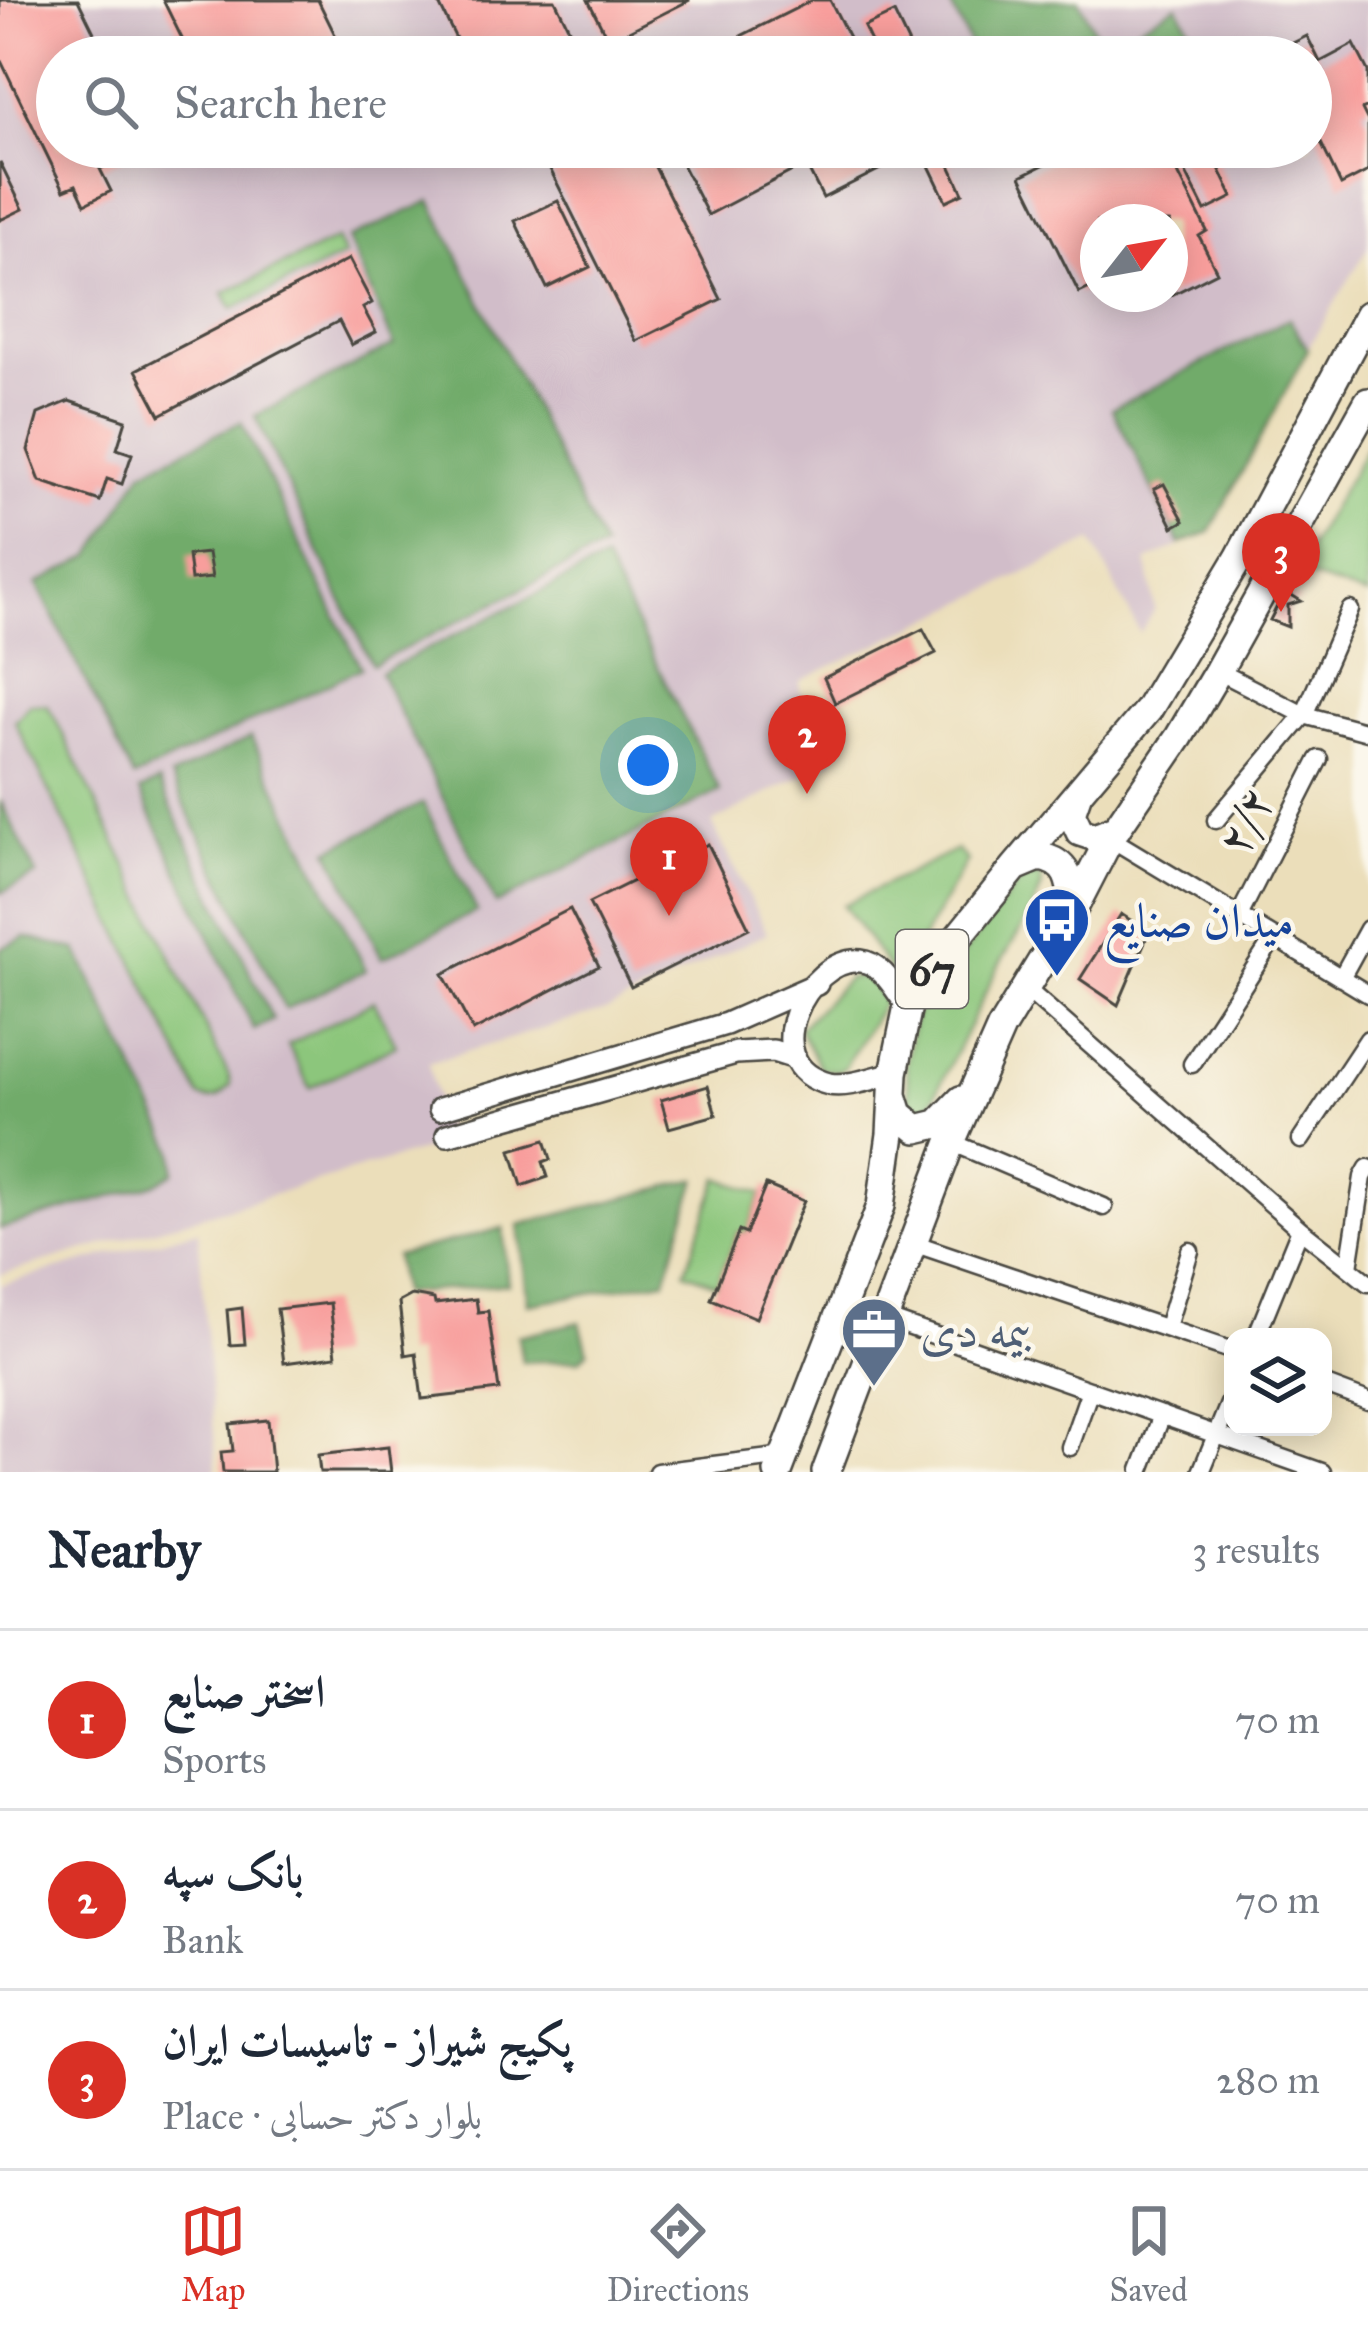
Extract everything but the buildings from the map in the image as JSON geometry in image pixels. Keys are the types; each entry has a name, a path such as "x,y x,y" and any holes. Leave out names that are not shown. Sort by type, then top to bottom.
{"main road":[{"name":"67","path":"781,1464 881,1206 893,1082 908,1006 1015,867 1148,710 1239,558 1368,315"},
{"name":"67","path":"826,1472 981,1071 1113,833 1218,671 1366,408"},
{"path":"1165,684 1198,704"},
{"path":"1080,789 1071,813 1080,832 1095,837 1113,833"},
{"path":"1015,867 1039,856 1061,865 1071,883 1074,908"},
{"path":"893,1082 899,1114 917,1130 938,1124 954,1111 981,1071"}],"street":[{"path":"1216,820 1304,715 1351,610"},
{"path":"1218,671 1304,715 1368,732"},
{"name":"۲/۲","path":"1239,916 1318,759"},
{"path":"1113,833 1368,994"},
{"path":"1341,978 1368,929"},
{"path":"1192,1064 1274,938"},
{"path":"893,1082 833,1085 803,1072 791,1051 790,1025 817,984 838,966 859,961 877,967 908,1006"},
{"path":"440,1109 726,1024 817,984"},
{"path":"1024,987 1368,1283"},
{"path":"1301,1140 1368,1039"},
{"path":"448,1135 736,1053 773,1051 795,1058"},
{"path":"951,1142 1104,1207"},
{"path":"1349,1268 1368,1168"},
{"path":"1260,1328 1300,1229"},
{"path":"914,1244 1224,1348"},
{"path":"1167,1327 1190,1251"},
{"path":"885,1318 1322,1472"},
{"path":"1332,1387 1368,1401"},
{"path":"1070,1447 1090,1390"},
{"path":"1141,1470 1162,1415"},
{"path":"1201,1472 1224,1416"},
{"path":"658,1472 781,1464"}],"shaded area":[{"path":"0,0 1368,0 1368,248 1210,532 1147,561 1155,609 1140,633 1092,541 800,681 834,759 712,823 767,933 609,1009 428,1063 449,1143 0,1275"},
{"path":"198,1230 217,1472 0,1472 0,1285"}],"green space":[{"path":"948,0 1079,0 1096,34 1092,36 966,36"},
{"path":"1177,5 1195,36 1123,36"},
{"path":"431,201 603,548 372,665 255,416 394,345 348,239"},
{"path":"336,240 344,256 232,309 224,293"},
{"path":"1289,319 1308,349 1210,532 1180,544 1112,409"},
{"path":"241,422 361,668 134,778 37,584 92,555 143,471"},
{"path":"1368,445 1368,596 1294,572"},
{"path":"604,560 720,791 496,904 380,673"},
{"path":"30,704 47,705 56,720 228,1074 231,1085 217,1097 200,1097 15,722"},
{"path":"251,737 366,970 285,1009 171,777"},
{"path":"159,782 273,1020 254,1030 140,791"},
{"path":"0,800 37,875 0,893"},
{"path":"423,803 477,911 382,958 329,850"},
{"path":"957,850 967,861 898,981 843,905"},
{"path":"1040,876 1042,886 1032,911 999,965 930,1105 921,1116 911,1112 906,1065 915,1016 1022,878"},
{"path":"25,937 77,950 174,1151 174,1172 155,1184 0,1229 0,949"},
{"path":"872,977 884,1002 844,1068 820,1068 799,1029 848,978"},
{"path":"374,1001 396,1045 310,1088 288,1045"},
{"path":"719,1178 762,1194 746,1234 738,1232 717,1284 685,1272"},
{"path":"697,1179 665,1280 528,1304 519,1225"},
{"path":"503,1228 508,1284 401,1294 395,1256"},
{"path":"580,1322 588,1352 579,1360 522,1362 518,1336"}],"place":[{"name":"پکیج شیراز - تاسیسات ایران","path":"1281,612"},
{"name":"بانک سپه","path":"807,794"},
{"name":"اسختر صنایع","path":"669,916"},
{"name":"میدان صنایع","path":"1057,979"},
{"name":"بیمه دی","path":"874,1389"}]}
